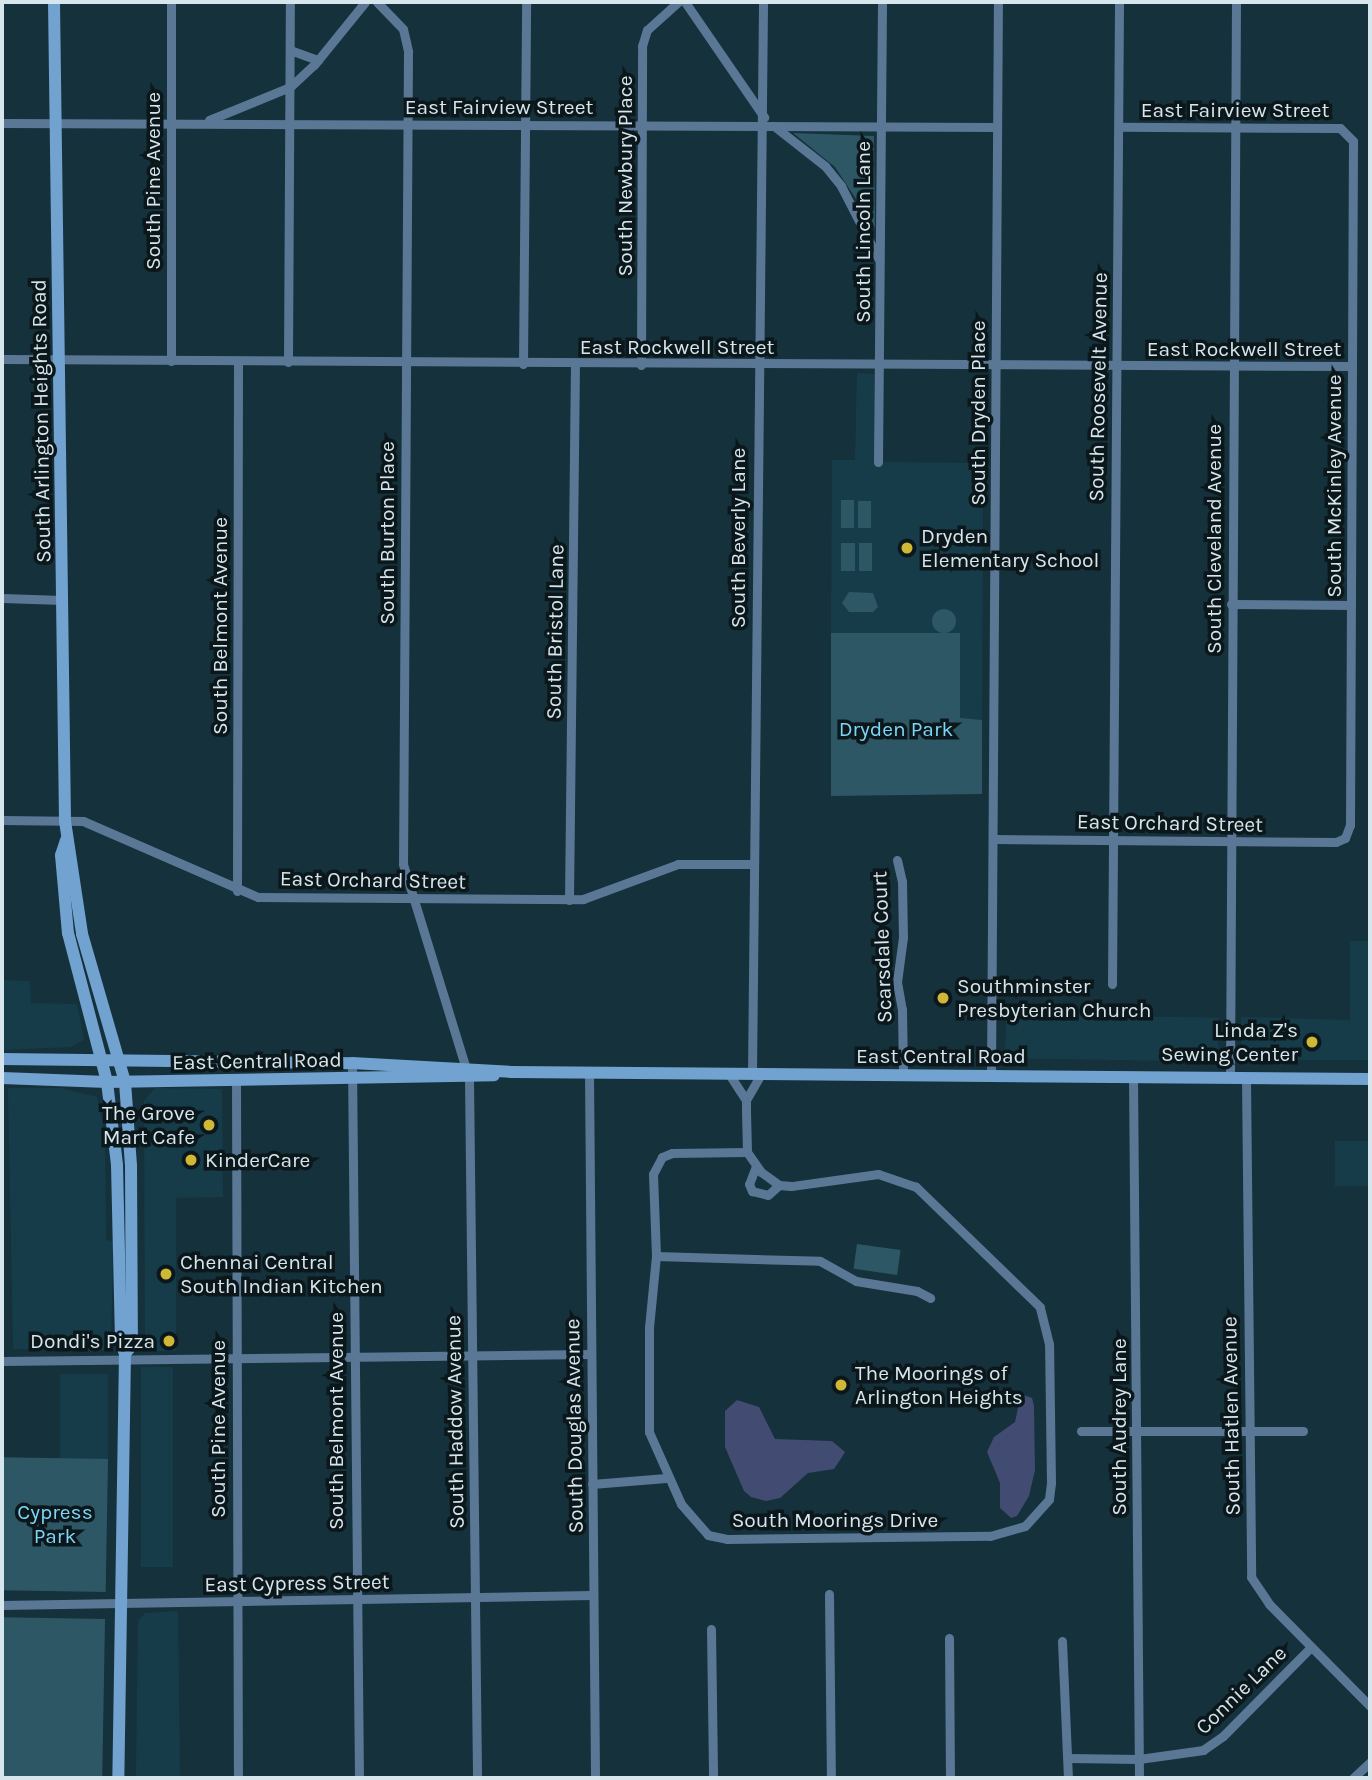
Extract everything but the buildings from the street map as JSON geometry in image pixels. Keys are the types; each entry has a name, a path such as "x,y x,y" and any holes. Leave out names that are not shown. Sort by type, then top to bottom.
{"main road":[{"name":"South Arlington Heights Road","path":"54,2 66,840 61,855 68,933 107,1083 117,1165 121,1343 125,1357 118,1778"},
{"name":"South Arlington Heights Road","path":"66,840 73,853 82,934 125,1082 131,1166 132,1345 125,1357"},
{"name":"East Central Road","path":"2,1059 352,1063 467,1073"},
{"name":"East Central Road","path":"2,1078 107,1083 352,1079 511,1072 1370,1079"}],"street":[{"name":"South Pine Avenue","path":"171,2 171,361"},
{"path":"288,362 290,2"},
{"path":"197,124 290,87 318,60 365,2"},
{"name":"South Burton Place","path":"377,2 403,29 407,40 403,864 411,898 467,1073"},
{"path":"523,364 526,2"},
{"name":"South Newbury Place","path":"641,365 644,38 678,2"},
{"path":"685,2 744,82 763,121 775,126 825,166 841,186 880,263"},
{"name":"South Beverly Lane","path":"757,1074 754,864 763,2"},
{"name":"South Lincoln Lane","path":"877,462 880,366 881,2"},
{"name":"South Dryden Place","path":"991,1076 995,839 998,2"},
{"name":"South Roosevelt Avenue","path":"1112,984 1119,2"},
{"name":"South Cleveland Avenue","path":"1230,1077 1232,366 1237,2"},
{"path":"290,50 318,60"},
{"path":"744,82 763,79"},
{"name":"East Fairview Street","path":"2,123 643,125 763,121"},
{"path":"775,126 997,127"},
{"name":"East Fairview Street","path":"1119,127 1340,128 1350,134"},
{"name":"South McKinley Avenue","path":"1345,838 1350,825 1350,134"},
{"name":"East Rockwell Street","path":"2,359 759,366 1352,366"},
{"name":"South Belmont Avenue","path":"237,891 238,361"},
{"name":"South Bristol Lane","path":"569,900 575,364"},
{"path":"2,598 62,600"},
{"path":"1231,604 1351,605"},
{"name":"East Orchard Street","path":"2,820 83,821 237,891 258,897 569,900 594,897 678,864 754,864"},
{"name":"East Orchard Street","path":"995,839 1336,842 1345,838"},
{"name":"Scarsdale Court","path":"897,860 902,881 903,937 897,982 902,1009 903,1075"},
{"name":"South Belmont Avenue","path":"352,1063 355,1599 359,1778"},
{"name":"South Haddow Avenue","path":"467,1073 477,1778"},
{"name":"South Douglas Avenue","path":"589,1073 595,1778"},
{"path":"729,1074 746,1100"},
{"path":"757,1074 746,1100 747,1152 756,1166 779,1185"},
{"name":"South Audrey Lane","path":"1133,1076 1139,1778"},
{"name":"South Hatlen Avenue","path":"1246,1078 1251,1577 1258,1591 1370,1706"},
{"name":"South Pine Avenue","path":"236,1080 238,1778"},
{"name":"South Moorings Drive","path":"747,1152 683,1152 662,1157 653,1174 656,1256 649,1328 649,1432 666,1478 696,1525 727,1539 990,1535 1018,1531 1031,1521 1049,1499 1051,1483 1046,1321 1028,1292 926,1194 892,1177 867,1175 779,1185 768,1195 752,1191 751,1176 756,1166"},
{"path":"656,1256 820,1261 856,1281 917,1290 930,1298"},
{"path":"2,1362 125,1357 235,1360 590,1354"},
{"path":"1081,1431 1303,1431"},
{"path":"592,1484 666,1478"},
{"path":"829,1594 831,1778"},
{"name":"East Cypress Street","path":"2,1605 593,1595"},
{"path":"711,1629 713,1778"},
{"path":"948,1638 950,1778"},
{"path":"1062,1641 1068,1778"},
{"name":"Connie Lane","path":"1068,1758 1139,1759 1187,1756 1214,1743 1311,1647"},
{"path":"1353,1778 1370,1762"}],"shaded area":[{"name":"Dryden Elementary School","path":"857,373 874,374 875,462 983,463 982,720 960,719 831,633 832,460 855,460"},
{"path":"1350,941 1370,941 1370,1060 1241,1060 1241,1017 1350,1020"},
{"path":"2,980 30,981 31,1003 77,1004 84,1040 70,1047 2,1050"},
{"path":"1006,1014 1219,1018 1218,1062 1005,1058"},
{"path":"8,1088 61,1088 97,1097 105,1134 106,1240 113,1241 111,1350 13,1349"},
{"path":"155,1088 222,1089 223,1197 176,1198 176,1351 145,1351 144,1101"},
{"path":"1335,1141 1370,1141 1370,1186 1335,1186"},
{"path":"141,1367 173,1367 173,1567 141,1567"},
{"path":"60,1374 108,1374 108,1459 60,1459"},
{"path":"1021,1394 1032,1398 1034,1406 1035,1470 1029,1496 1017,1516 1011,1518 1000,1508 1000,1483 987,1452 994,1437 1015,1422"},
{"path":"737,1400 759,1407 775,1439 832,1441 845,1452 834,1469 808,1473 780,1498 766,1501 751,1497 744,1491 725,1447 725,1411"},
{"path":"178,1611 180,1778 136,1778 138,1621 145,1613"}],"green space":[{"path":"793,133 874,136 875,228 835,167"},
{"path":"841,500 854,500 854,528 841,528"},
{"path":"858,501 871,501 871,528 858,528"},
{"path":"841,543 855,543 855,571 841,571"},
{"path":"859,543 872,543 872,571 859,571"},
{"path":"849,592 873,593 878,607 873,612 849,612 842,603"},
{"path":"944,609 953,612 956,621 953,630 944,633 935,630 932,621 935,612"},
{"name":"Dryden Park","path":"831,633 960,633 960,718 982,720 982,794 831,796"},
{"path":"857,1244 901,1250 897,1275 854,1269"},
{"name":"Cypress Park","path":"2,1457 108,1459 106,1592 2,1590"},
{"path":"2,1617 105,1619 102,1778 2,1776"}],"place":[{"name":"Dryden Elementary School","path":"907,548"},
{"name":"Southminster Presbyterian Church","path":"943,998"},
{"name":"Linda Z's Sewing Center","path":"1312,1042"},
{"name":"The Grove Mart Cafe","path":"209,1125"},
{"name":"KinderCare","path":"191,1160"},
{"name":"Chennai Central South Indian Kitchen","path":"166,1274"},
{"name":"Dondi's Pizza","path":"169,1341"},
{"name":"The Moorings of Arlington Heights","path":"841,1385"}]}
